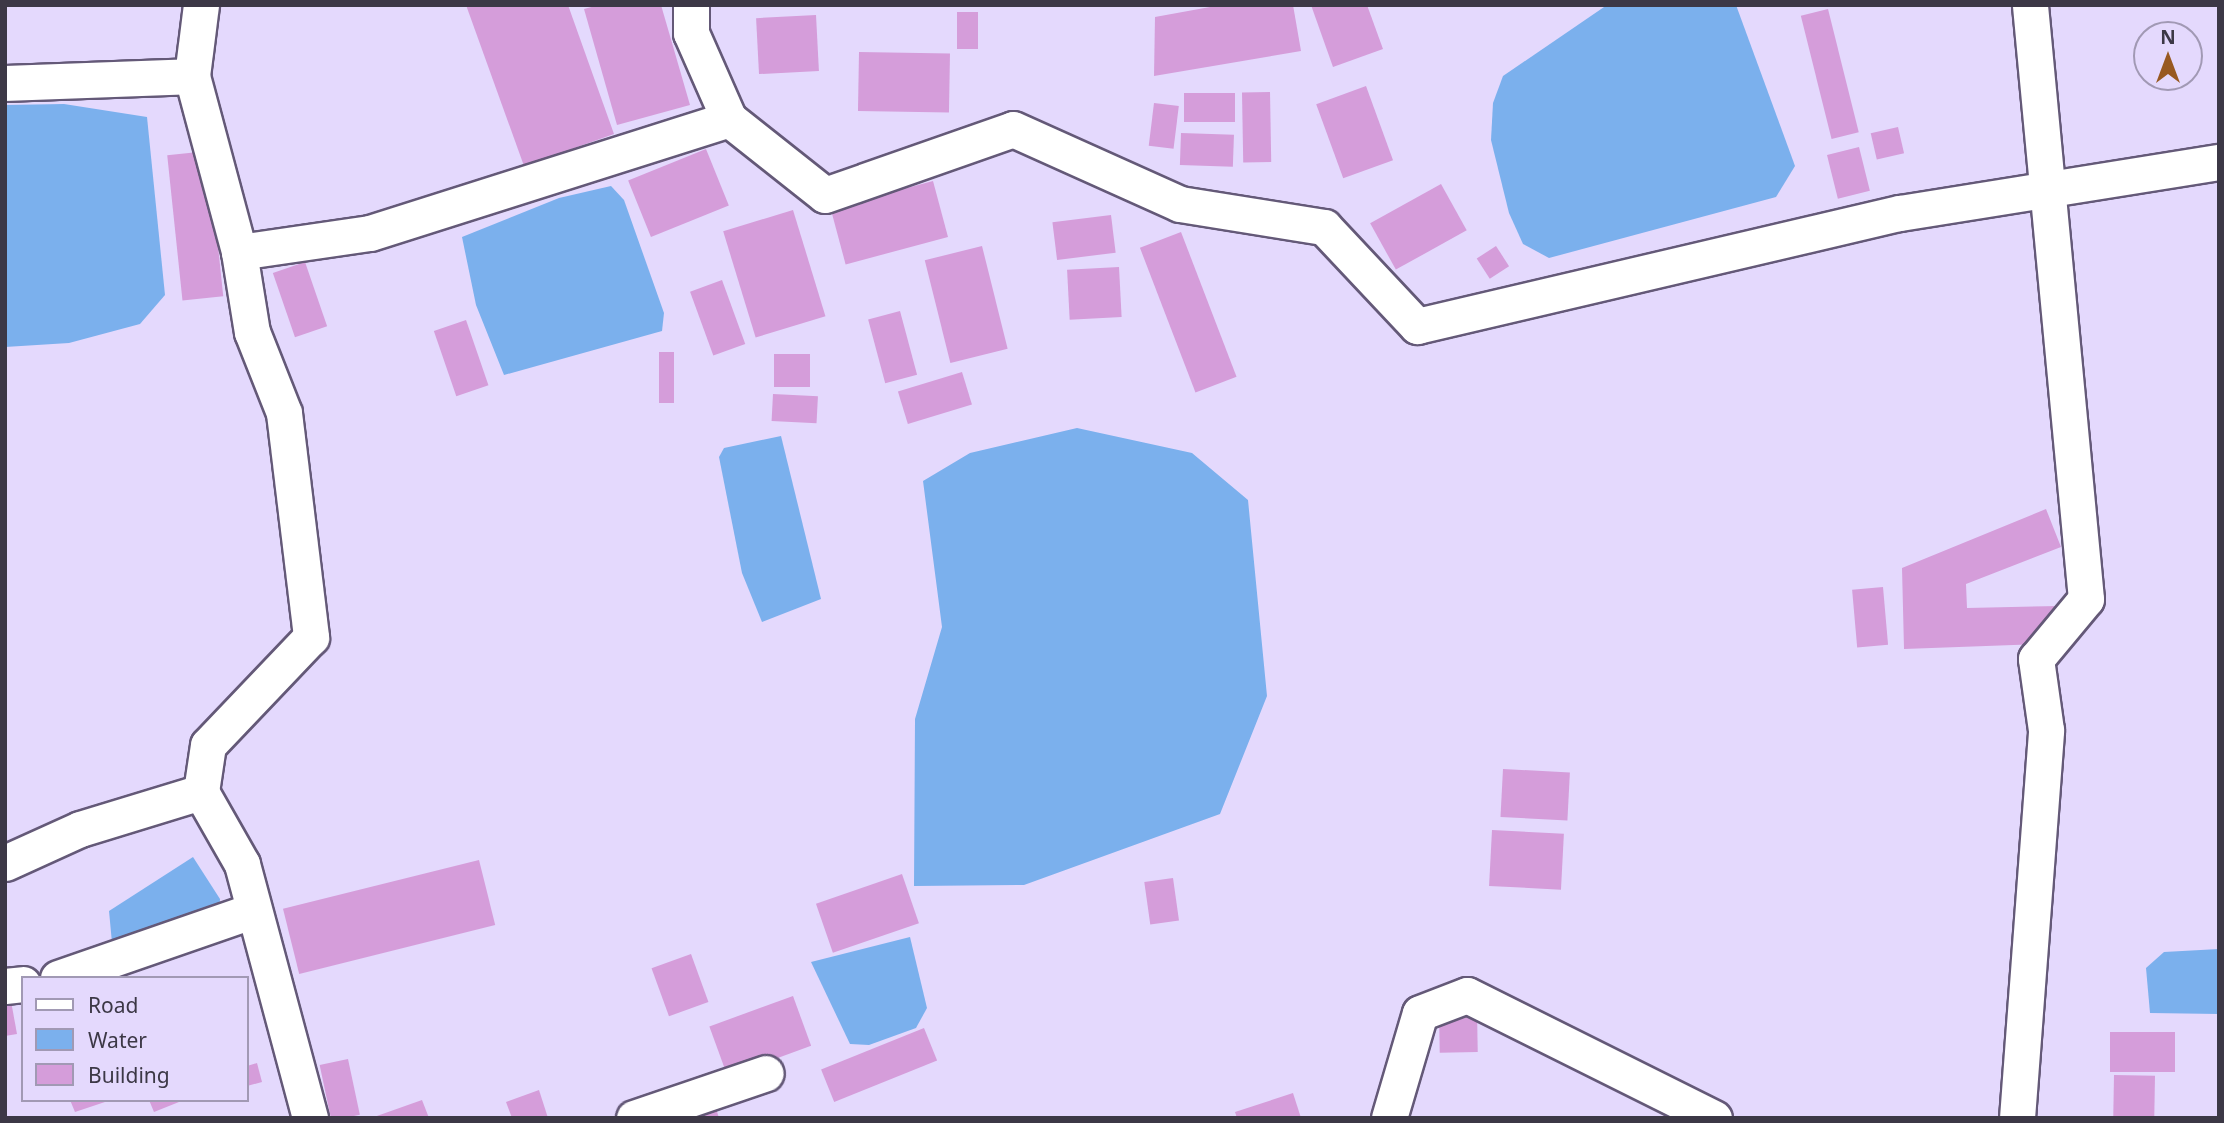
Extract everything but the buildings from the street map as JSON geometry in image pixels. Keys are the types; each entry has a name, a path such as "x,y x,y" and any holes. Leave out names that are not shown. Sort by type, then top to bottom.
{"street":[{"path":"201,5 192,76 239,252 252,332 284,413 311,637 208,744 201,792 242,864 310,1118"},
{"path":"691,5 691,33 729,119 825,195 1013,129 1180,204 1324,227 1417,326 1900,213 2219,162"},
{"path":"2017,1118 2046,730 2036,659 2086,599 2030,5"},
{"path":"5,83 192,76"},
{"path":"239,252 370,233 729,119"},
{"path":"5,863 80,829 201,792"},
{"path":"64,976 254,910"},
{"path":"1389,1118 1420,1013 1467,995 1714,1118"},
{"path":"634,1118 766,1073"}],"water":[{"path":"1607,5 1736,5 1795,166 1776,197 1549,258 1523,244 1509,213 1491,140 1493,103 1503,76"},
{"path":"64,104 147,117 165,295 140,324 69,343 5,347 5,105"},
{"path":"611,186 624,200 664,313 662,331 504,375 476,305 462,237 559,198"},
{"path":"1077,428 1192,453 1248,500 1267,696 1220,814 1024,885 914,886 915,719 942,627 923,481 970,453"},
{"path":"781,436 821,599 762,622 742,573 719,457 724,448"},
{"path":"193,857 220,899 219,910 112,943 109,911"},
{"path":"910,937 927,1008 916,1028 869,1045 850,1044 811,962"},
{"path":"2219,949 2219,1014 2150,1013 2146,968 2164,952"}]}
